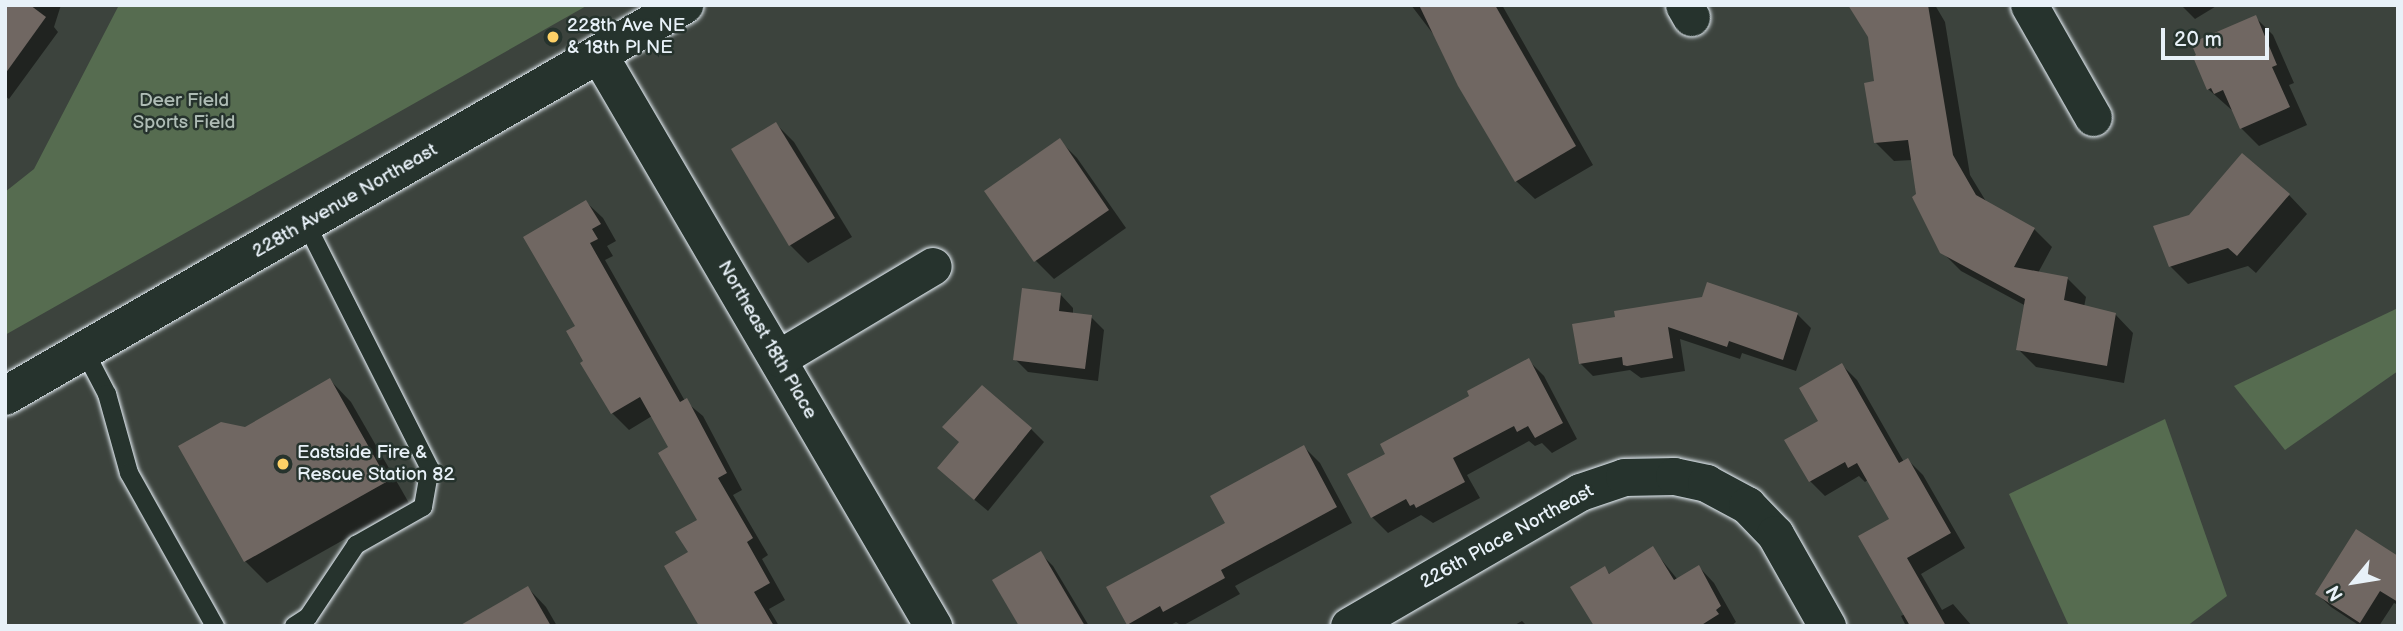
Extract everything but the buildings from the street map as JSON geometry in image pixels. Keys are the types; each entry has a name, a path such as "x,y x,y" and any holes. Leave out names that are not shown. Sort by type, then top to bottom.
{"main road":[{"name":"228th Avenue Northeast","path":"5,396 684,5"}],"street":[{"path":"2029,5 2093,117"},
{"name":"Northeast 18th Place","path":"599,55 779,358 933,626"},
{"path":"779,358 933,265"},
{"name":"226th Place Northeast","path":"1349,626 1580,492 1624,477 1674,476 1706,483 1747,505 1775,534 1827,626"}],"lane":[{"path":"294,626 308,617 356,545 423,507 430,469 306,223"},
{"path":"84,350 107,394 129,473 215,626"}],"green space":[{"name":"Deer Field Sports Field","path":"119,5 588,5 5,335 5,192 34,169"},
{"path":"2398,308 2398,371 2285,450 2234,386"},
{"path":"2165,419 2227,596 2187,626 2069,626 2009,494"}],"place":[{"name":"228th Ave NE & 18th Pl NE","path":"553,37"},
{"name":"Eastside Fire & Rescue Station 82","path":"283,464"}]}
